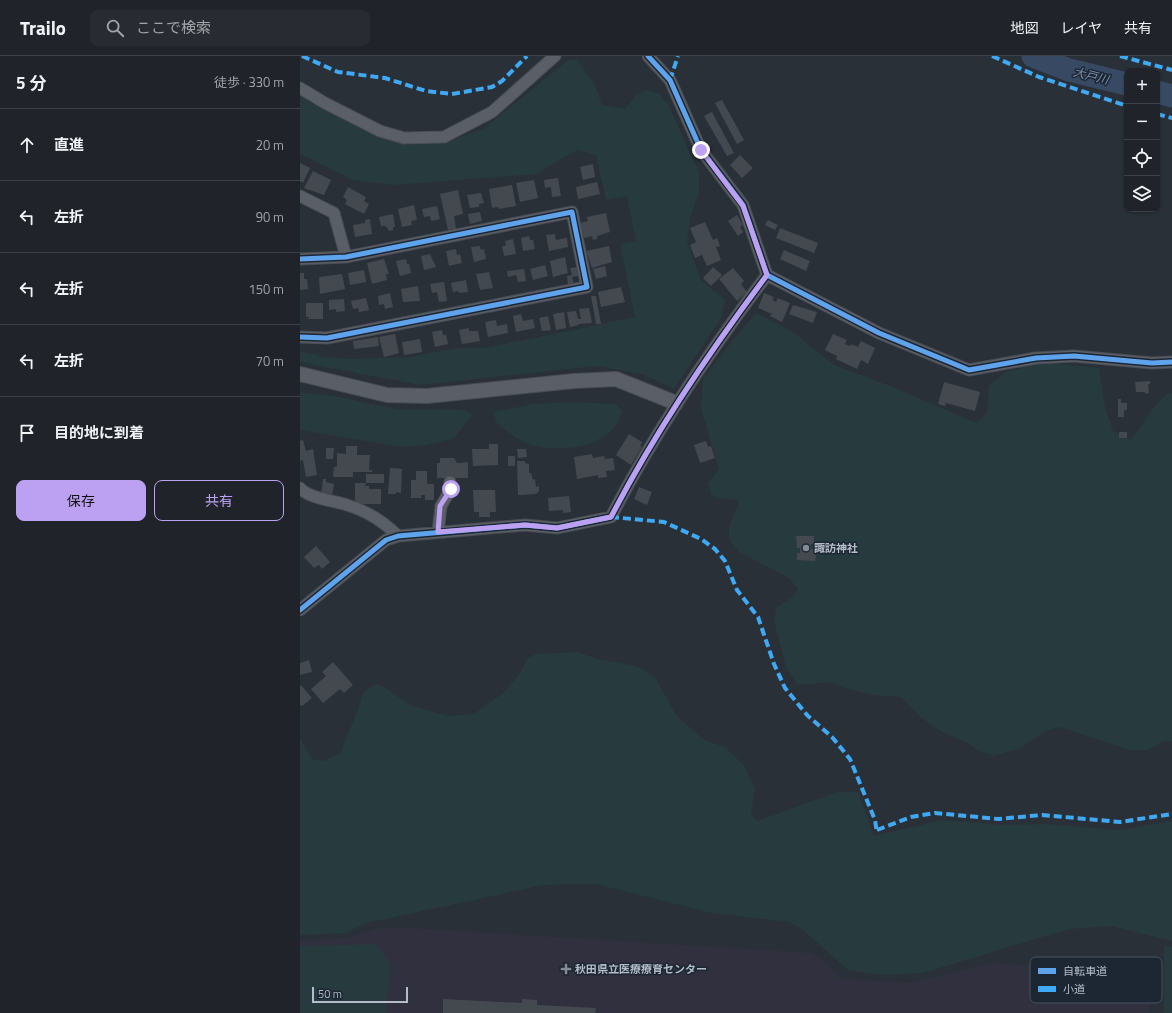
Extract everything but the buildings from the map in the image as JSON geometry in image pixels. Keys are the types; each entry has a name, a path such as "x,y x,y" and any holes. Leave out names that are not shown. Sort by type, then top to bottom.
{"street":[{"path":"300,88 325,103 380,131 404,138 444,137 492,112 555,56"},
{"path":"648,56 670,80 701,150 743,206 767,275 879,333 969,370 1036,358 1074,356 1152,363 1172,362"},
{"path":"300,196 334,213 346,257"},
{"path":"300,259 346,257 572,212 587,288 327,338 300,337"},
{"path":"300,610 386,540 398,536 525,525 557,528 611,517 676,403 708,359 728,326 767,275"},
{"path":"300,374 387,395 427,396 574,380 616,379 676,403"},
{"path":"438,532 440,506 451,489 450,482"},
{"path":"300,488 302,491 316,497 348,505 383,521 398,536"}],"shaded area":[{"name":"秋田県立医療療育センター","path":"395,927 813,953 843,979 909,983 993,963 1030,966 1030,1003 1151,1003 1150,1013 300,1013 300,941 349,938 374,929"}],"green space":[{"path":"577,59 595,85 602,105 625,109 636,95 646,90 659,93 669,106 699,173 699,193 691,215 687,241 701,280 725,300 721,318 674,389 642,374 596,366 419,385 300,362 300,351 324,357 353,359 411,357 456,348 485,348 635,317 620,244 636,241 627,196 606,200 596,155 577,150 536,174 395,185 353,180 300,154 300,95 365,131 406,145 443,143 483,129 568,60"},
{"path":"756,313 793,332 834,365 893,387 976,423 987,413 989,386 1004,373 1042,362 1099,368 1105,407 1113,431 1131,440 1159,401 1172,392 1172,741 1164,741 1148,750 1130,750 1060,727 1046,731 1020,748 994,756 979,751 968,743 942,732 922,718 901,697 872,695 848,689 832,682 798,685 786,667 774,621 776,608 792,597 798,589 789,578 739,552 729,539 729,526 739,503 737,500 719,498 711,494 708,484 719,469 701,408 703,379 735,337"},
{"path":"300,392 339,397 398,409 466,410 472,415 454,438 427,445 402,447 300,430"},
{"path":"572,402 616,404 622,411 617,424 607,434 595,441 580,446 564,448 548,448 533,445 520,440 496,422 494,412 533,404"},
{"path":"577,652 601,660 637,666 655,677 676,715 704,740 725,747 744,765 755,789 751,814 757,821 837,792 858,792 874,836 942,820 1002,825 1047,824 1117,830 1172,821 1172,941 1111,926 1069,929 923,973 883,975 848,970 803,930 789,922 712,913 596,884 543,885 367,923 345,933 300,935 300,738 312,759 323,761 341,753 363,693 375,684 384,687 412,706 448,716 474,714 503,693 518,676 528,658 536,654"},
{"path":"376,944 391,964 386,1013 300,1013 300,946"},
{"path":"1164,945 1172,947 1172,1013 1164,1013"}],"waterway":[{"name":"大戸川","path":"1033,56 1069,70 1124,83"},
{"name":"大戸川","path":"1160,93 1172,96"}],"marked path":[{"path":"302,56 338,72 385,78 426,91 452,94 492,87 502,81 527,56"},
{"path":"670,80 678,56"},
{"path":"992,56 1039,77 1124,105"},
{"path":"1120,56 1172,70"},
{"path":"1160,115 1172,118"},
{"path":"611,517 664,522 701,539 715,549 725,561 737,590 758,617 774,664 785,688 807,715 832,737 850,759 875,820 877,833"},
{"path":"877,830 911,817 935,813 998,819 1042,815 1120,822 1172,814"}],"cycle path":[{"path":"648,56 670,80 701,150 743,205 767,275 879,333 969,370 1036,358 1074,356 1152,363 1172,362"},
{"path":"300,259 346,257 572,212 587,287 327,338 300,337"},
{"path":"300,610 386,540 398,536 525,525 557,528 611,517 664,423 724,333 767,275"}],"place":[{"name":"諏訪神社","path":"806,548"},
{"name":"秋田県立医療療育センター","path":"566,969"}],"route":[{"path":"451,489 440,506 438,532 525,525 557,528 611,517 676,403 708,359 728,326 767,275 743,206 701,150"}]}
